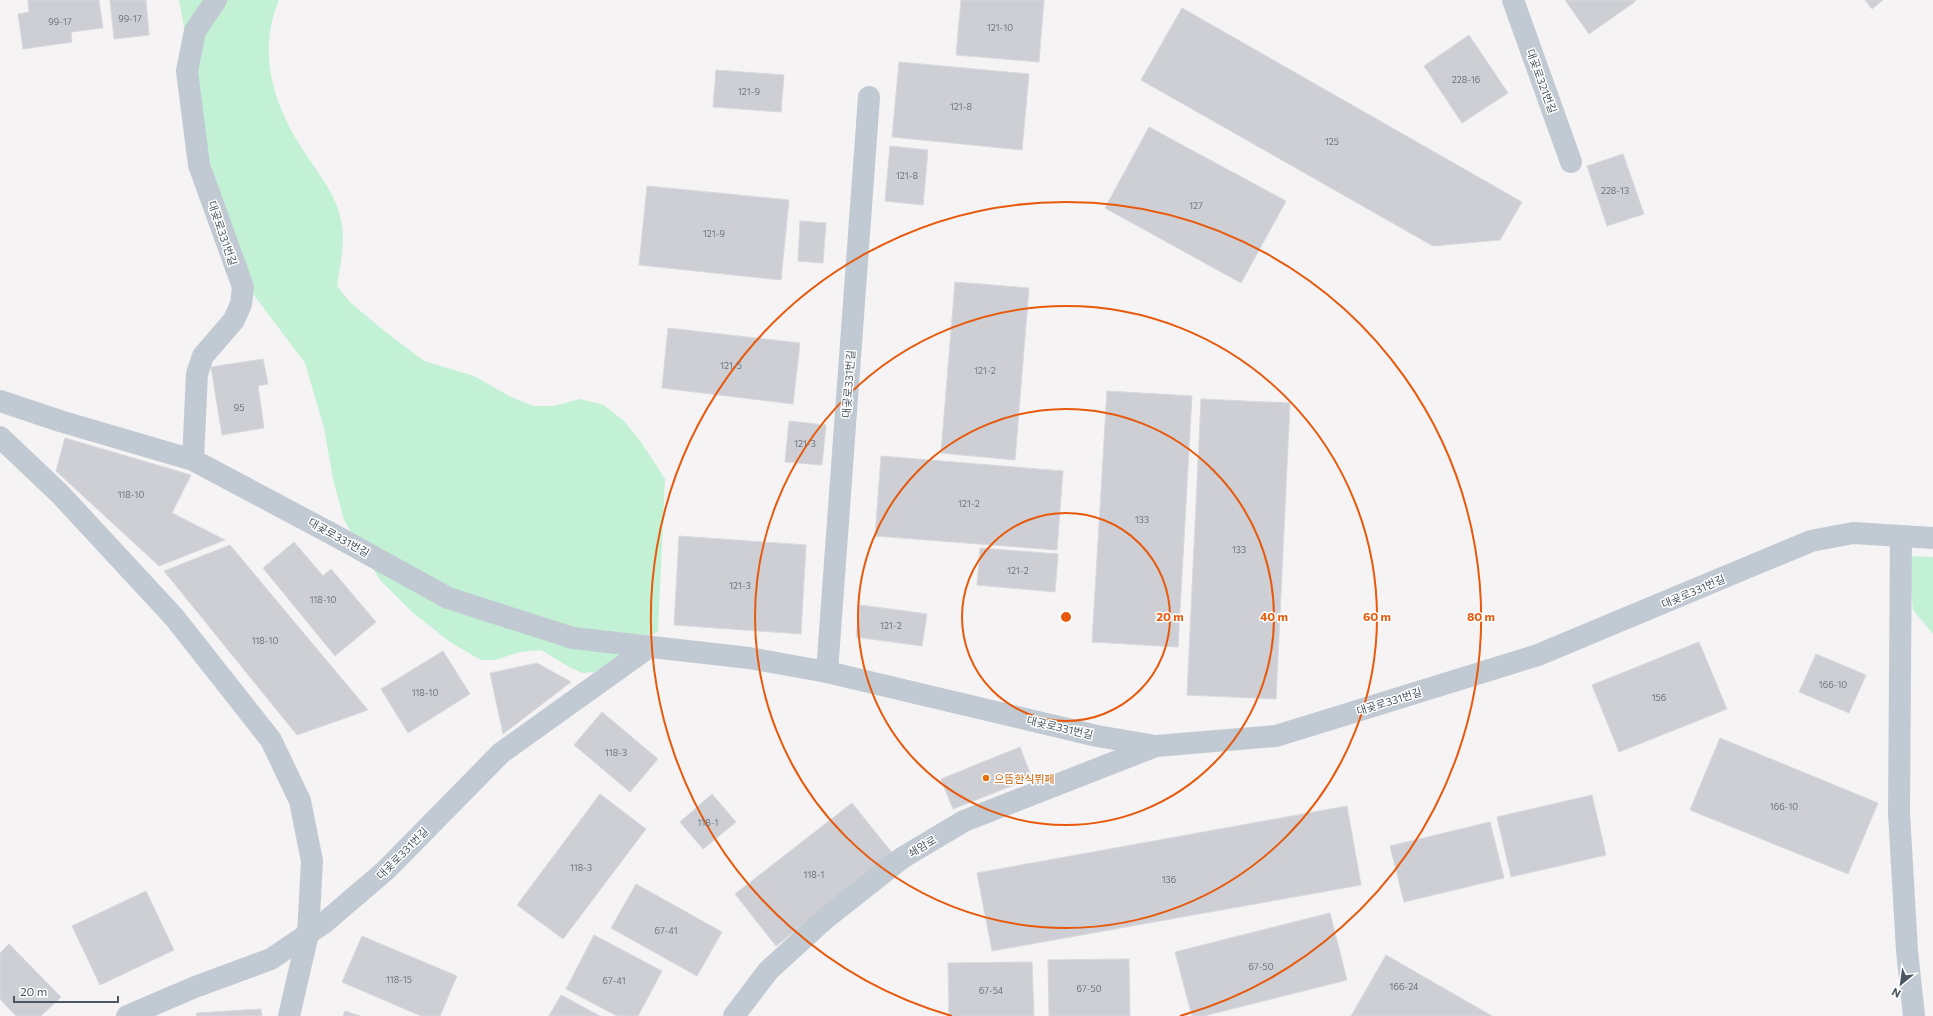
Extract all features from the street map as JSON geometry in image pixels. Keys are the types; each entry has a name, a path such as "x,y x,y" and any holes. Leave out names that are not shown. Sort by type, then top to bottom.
{"lane":[{"name":"대곶로331번길","path":"193,460 197,374 202,356 234,320 241,304 243,287 199,165 187,71 195,31 216,0"},
{"name":"대곶로321번길","path":"1513,0 1571,162"},
{"name":"대곶로331번길","path":"827,672 869,96"},
{"name":"대곶로331번길","path":"0,401 60,421 193,460 448,598 574,638 750,658 827,672 1097,736 1156,746 1276,736 1538,655 1811,541 1853,533 1933,538"},
{"path":"0,438 60,494 174,617 271,740 300,801 312,861 308,934 289,1016"},
{"path":"1901,536 1899,813 1906,951 1914,1016"},
{"name":"대곶로331번길","path":"127,1016 194,987 271,959 324,923 386,870 501,753 649,647"},
{"name":"쇄암로","path":"734,1016 774,966 826,918 902,858 964,821 1156,746"}],"green space":[{"path":"179,0 279,0 272,20 269,39 269,58 276,96 292,132 327,185 340,214 343,240 337,286 350,302 383,330 424,361 474,376 511,397 533,406 554,406 580,399 604,405 625,422 641,442 665,479 658,631 595,672 583,673 571,668 541,650 520,652 495,660 481,660 450,642 411,611 380,580 344,520 333,479 324,428 305,363 253,294 240,257 209,159"},
{"path":"1908,556 1933,557 1933,634 1913,610"}],"building":[{"path":"28,0 99,0 103,28 71,32 72,42 23,49 18,14 29,12"},
{"path":"110,0 146,0 149,35 114,39"},
{"path":"961,0 1044,0 1039,62 956,55"},
{"path":"1565,0 1635,0 1636,1 1589,34"},
{"path":"1865,0 1883,0 1872,9"},
{"path":"1182,8 1522,202 1500,240 1433,246 1141,80"},
{"path":"1469,35 1508,93 1462,123 1424,66"},
{"path":"899,62 1029,74 1022,150 892,137"},
{"path":"716,70 784,75 781,112 713,107"},
{"path":"1149,127 1286,201 1241,283 1105,208"},
{"path":"890,146 928,150 923,205 885,201"},
{"path":"1623,154 1644,214 1607,226 1587,166"},
{"path":"647,186 789,200 781,280 639,265"},
{"path":"800,221 826,223 823,263 798,261"},
{"path":"955,282 1029,288 1015,460 941,453"},
{"path":"668,328 800,343 793,404 662,388"},
{"path":"263,359 268,384 258,386 264,428 222,435 211,367"},
{"path":"1107,391 1192,396 1178,647 1092,642"},
{"path":"1201,399 1290,403 1276,699 1187,695"},
{"path":"789,421 826,425 822,465 785,462"},
{"path":"65,438 191,475 172,513 225,540 159,566 56,471"},
{"path":"881,456 1063,471 1057,550 875,536"},
{"path":"679,536 806,545 801,634 674,625"},
{"path":"294,542 323,576 331,569 376,622 335,656 263,568"},
{"path":"230,545 368,710 297,735 164,571"},
{"path":"980,548 1058,554 1055,592 977,585"},
{"path":"860,605 927,614 922,646 856,637"},
{"path":"1699,642 1727,709 1619,752 1592,685"},
{"path":"443,651 470,694 408,733 381,689"},
{"path":"1816,654 1866,675 1849,713 1799,692"},
{"path":"537,663 571,682 503,734 490,673"},
{"path":"602,712 658,759 630,792 574,745"},
{"path":"1720,738 1878,803 1848,874 1690,810"},
{"name":"으뜸한식뷔페","path":"1020,747 1032,778 953,809 941,779"},
{"path":"600,794 646,829 563,939 517,905"},
{"path":"712,794 736,822 703,849 680,822"},
{"path":"1592,795 1606,855 1511,877 1497,817"},
{"path":"852,803 893,854 776,946 735,894"},
{"path":"1347,806 1361,885 992,951 977,873"},
{"path":"1490,822 1504,878 1404,902 1390,846"},
{"path":"636,884 722,932 697,976 611,928"},
{"path":"146,891 174,950 100,985 72,926"},
{"path":"1330,913 1347,980 1204,1016 1192,1016 1175,952"},
{"path":"594,935 662,971 638,1016 617,1016 566,989"},
{"path":"362,936 457,976 440,1016 421,1016 342,982"},
{"path":"9,944 61,997 41,1016 16,1016 0,999 0,953"},
{"path":"1386,955 1492,1016 1351,1016"},
{"path":"1129,959 1130,1016 1049,1016 1048,960"},
{"path":"1032,962 1034,1016 949,1016 948,963"},
{"path":"561,995 600,1016 549,1016"},
{"path":"261,1009 262,1016 197,1016 196,1013"},
{"path":"345,1011 360,1016 343,1016"}],"place":[{"name":"으뜸한식뷔페","path":"986,778"}]}
